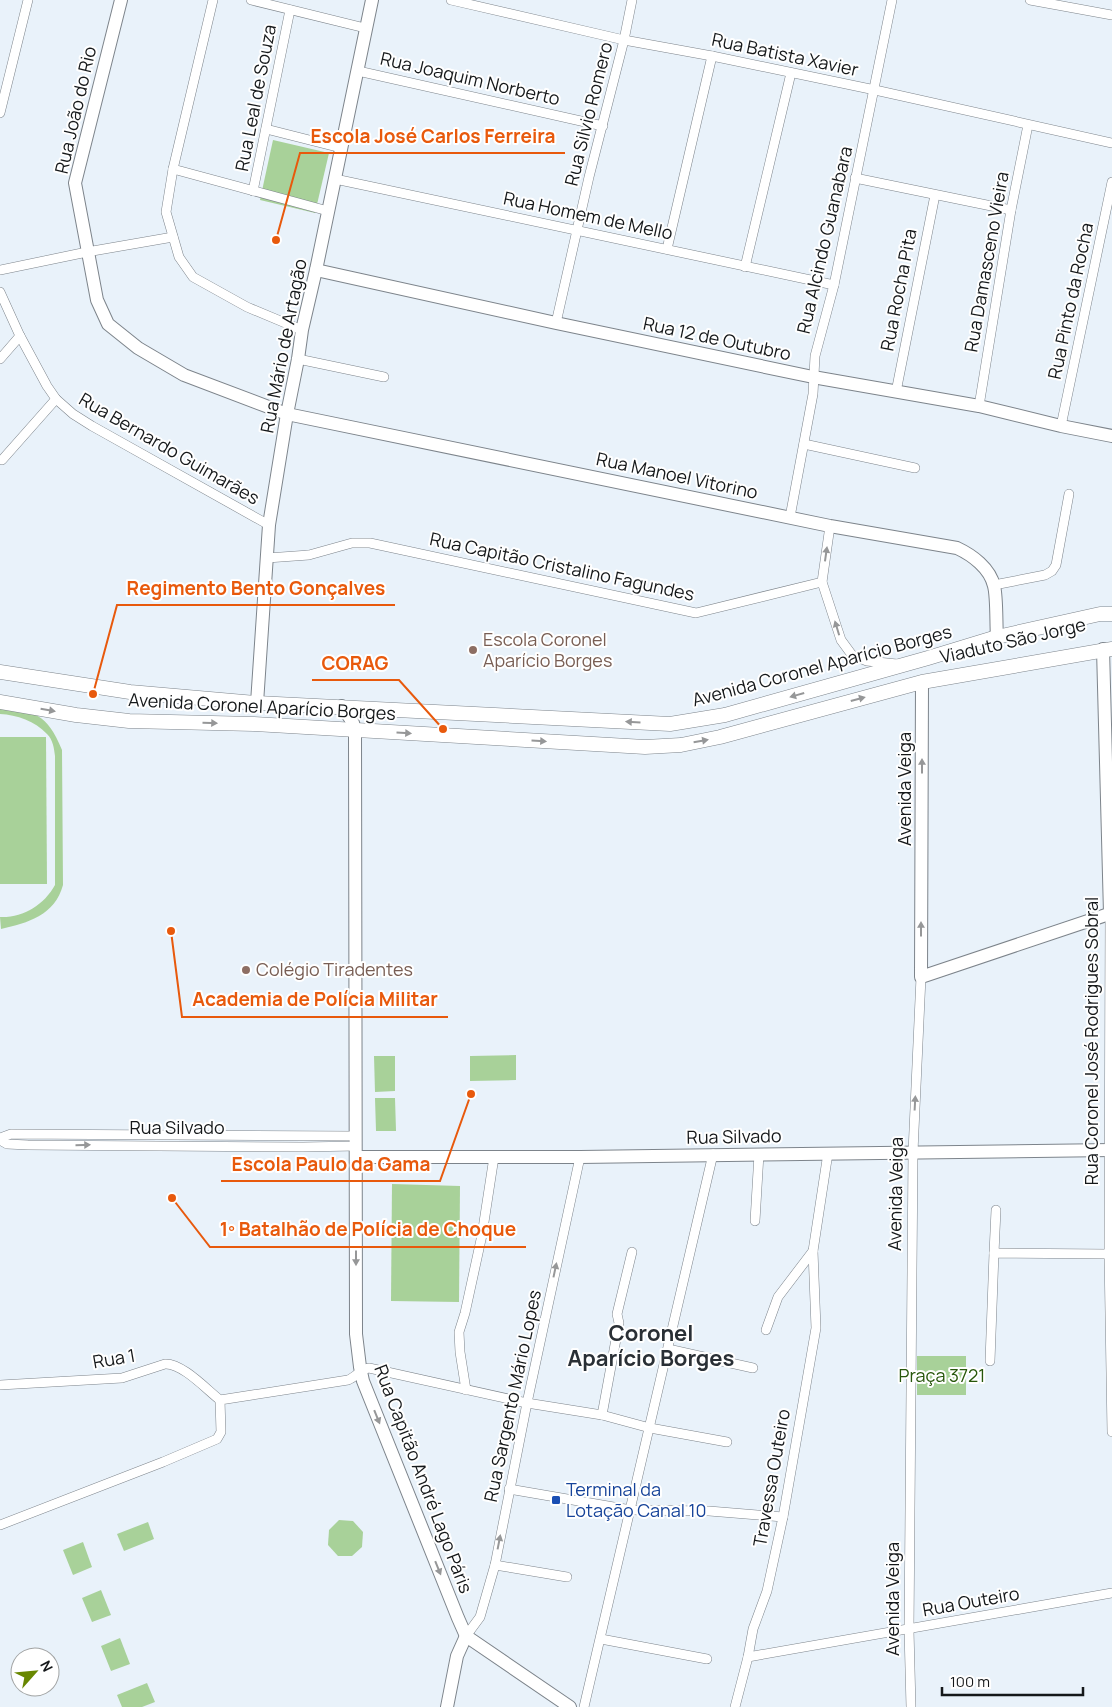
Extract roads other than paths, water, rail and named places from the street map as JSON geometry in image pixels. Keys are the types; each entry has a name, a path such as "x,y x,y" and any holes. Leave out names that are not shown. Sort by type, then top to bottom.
{"main road":[{"name":"Avenida Coronel Aparício Borges","path":"0,672 130,692 257,703 670,724 724,715 996,637 1100,614 1112,614"},
{"name":"Viaduto São Jorge","path":"928,658 1101,623 1112,623"},
{"name":"Viaduto São Jorge","path":"922,682 937,677 1102,641 1109,646"},
{"name":"Avenida Coronel Aparício Borges","path":"0,702 76,715 129,721 254,724 645,747 681,744 720,737 922,682 1109,646"}],"street":[{"path":"0,113 28,0"},
{"name":"Rua João do Rio","path":"121,0 75,183 97,300 108,324 138,348 184,375 287,414"},
{"path":"213,0 173,169 166,212 178,257 193,277 247,307 302,330"},
{"path":"252,0 365,28"},
{"name":"Rua Mário de Artagão","path":"257,703 269,525 287,414 302,330 372,0"},
{"name":"Rua Batista Xavier","path":"451,0 624,40 791,72 1112,143"},
{"name":"Rua Silvio Romero","path":"556,324 632,0"},
{"name":"Rua Alcindo Guanabara","path":"790,517 813,394 815,356 834,285 892,0"},
{"path":"1030,0 1112,15"},
{"name":"Rua Leal de Souza","path":"253,192 290,10"},
{"path":"667,250 712,56"},
{"name":"Rua Joaquim Norberto","path":"358,71 603,126"},
{"path":"745,267 791,72"},
{"name":"Rua Damasceno Vieira","path":"978,406 1011,210 1028,125"},
{"path":"266,129 341,148"},
{"path":"173,169 328,211"},
{"path":"855,178 1011,210"},
{"name":"Rua Homem de Mello","path":"335,179 834,285"},
{"name":"Rua Pinto da Rocha","path":"1061,426 1112,182"},
{"name":"Rua Rocha Pita","path":"896,392 935,195"},
{"path":"0,270 173,237"},
{"name":"Rua 12 de Outubro","path":"316,270 556,324 813,376 978,406 1112,436"},
{"name":"Rua Bernardo Guimarães","path":"0,292 20,336 56,399 73,414 269,525"},
{"path":"0,359 20,336"},
{"path":"298,359 384,377"},
{"path":"2,460 56,399"},
{"name":"Rua Manoel Vitorino","path":"287,414 830,526 957,548 972,555 984,568 994,585"},
{"path":"804,444 915,468"},
{"path":"996,637 994,585 1045,575 1052,571 1056,565 1069,494"},
{"path":"830,526 822,582 841,640 852,655 867,661 903,665"},
{"name":"Rua Capitão Cristalino Fagundes","path":"267,558 309,555 352,543 370,543 696,613 822,582"},
{"name":"Rua Coronel José Rodrigues Sobral","path":"1109,646 1111,913 1109,1254 1112,1432"},
{"name":"Avenida Veiga","path":"911,1707 909,1630 913,1152 921,977 922,682"},
{"name":"Rua Capitão André Lago Páris","path":"342,706 353,723 355,730 356,1334 361,1372 415,1513 466,1636"},
{"path":"921,977 1111,913"},
{"name":"Rua Silvado","path":"0,1139 11,1134 136,1141"},
{"path":"28,1135 28,1145"},
{"path":"54,1135 54,1145"},
{"path":"276,1136 276,1147"},
{"name":"Rua Silvado","path":"0,1139 7,1144 54,1145 136,1141 248,1141 276,1136 302,1136 356,1146 494,1157 1110,1150"},
{"path":"302,1136 303,1147"},
{"name":"Rua Silvado","path":"248,1141 276,1147 303,1147 333,1142"},
{"name":"Travessa Outeiro","path":"735,1707 753,1629 767,1591 783,1516 816,1328 813,1251 828,1153"},
{"path":"584,1707 713,1154"},
{"path":"755,1221 759,1154"},
{"path":"466,1390 459,1332 482,1235 494,1157"},
{"name":"Rua Sargento Mário Lopes","path":"466,1636 480,1617 495,1565 527,1403 580,1157"},
{"path":"990,1361 996,1210"},
{"path":"766,1330 778,1297 813,1251"},
{"path":"602,1415 619,1324 617,1314 632,1252"},
{"path":"994,1253 1109,1254"},
{"path":"668,1349 753,1368"},
{"name":"Rua 1","path":"0,1385 122,1378 165,1364 172,1364 181,1368 220,1400"},
{"path":"0,1525 217,1439 221,1432 220,1400 348,1380 369,1368 527,1403 602,1415 650,1428 728,1442"},
{"path":"510,1488 631,1510 709,1511 783,1516"},
{"path":"495,1565 567,1577"},
{"name":"Rua Outeiro","path":"748,1657 1112,1593"},
{"path":"447,1707 457,1656 466,1636 570,1707"},
{"path":"601,1639 707,1659"}],"place":[{"name":"Escola José Carlos Ferreira","path":"276,240"},
{"name":"Escola Coronel Aparício Borges","path":"473,650"},
{"name":"Regimento Bento Gonçalves","path":"93,694"},
{"name":"CORAG","path":"443,729"},
{"name":"Academia de Polícia Militar","path":"171,931"},
{"name":"Colégio Tiradentes","path":"246,970"},
{"name":"Escola Paulo da Gama","path":"471,1094"},
{"name":"1º Batalhão de Polícia de Choque","path":"172,1198"},
{"name":"Terminal da Lotação Canal 10","path":"556,1500"}],"district":[{"name":"Coronel Aparício Borges","path":"651,1346"}],"park label":[{"name":"Praça 3721","path":"942,1376"}]}
